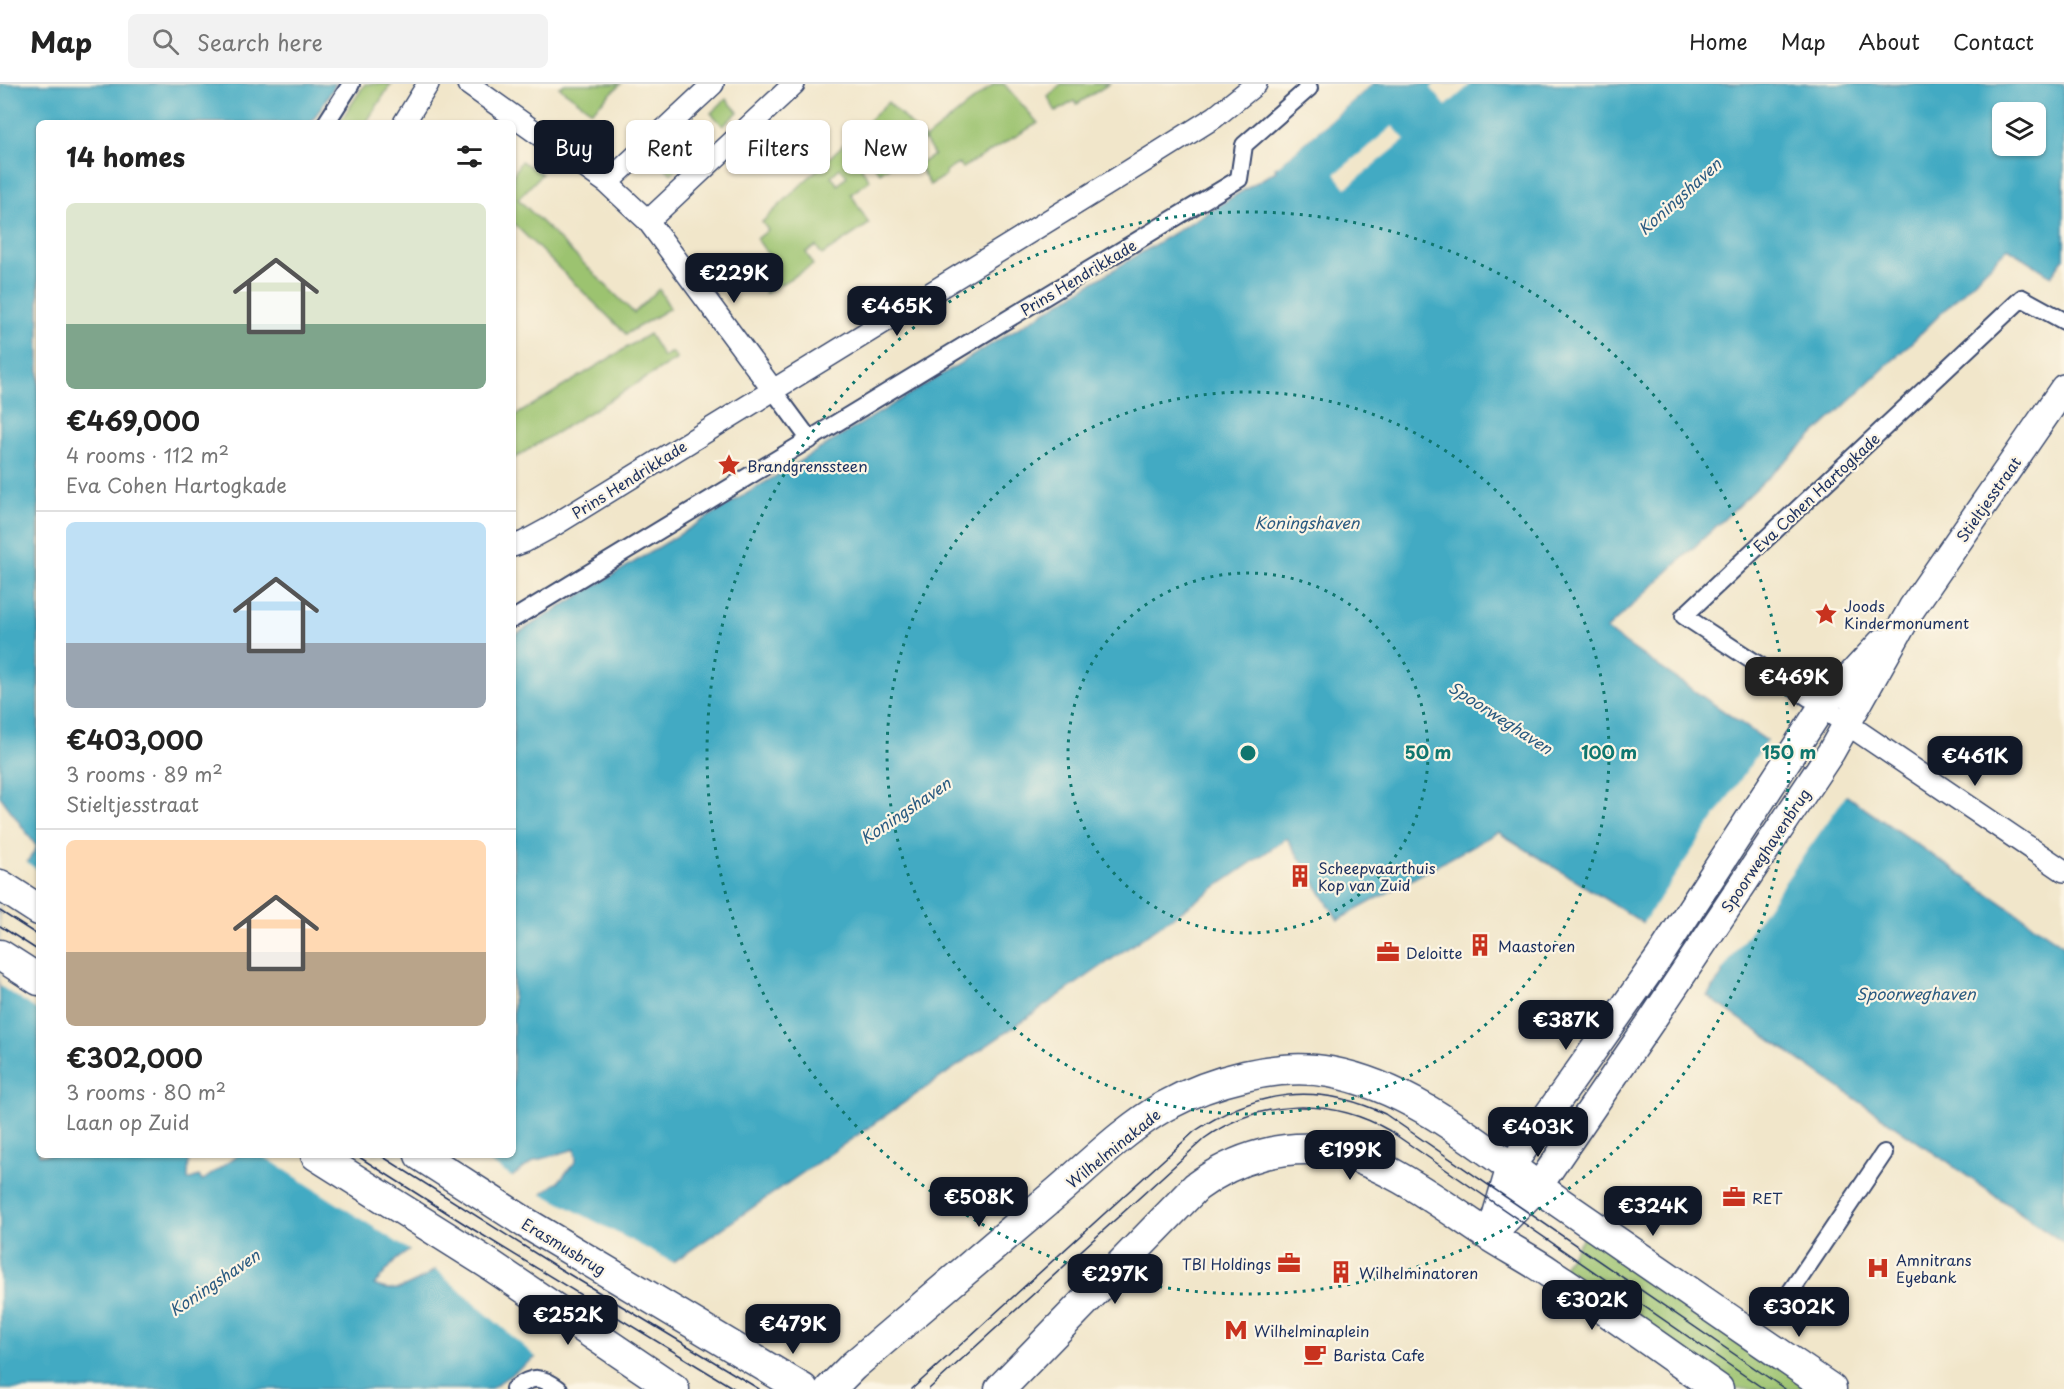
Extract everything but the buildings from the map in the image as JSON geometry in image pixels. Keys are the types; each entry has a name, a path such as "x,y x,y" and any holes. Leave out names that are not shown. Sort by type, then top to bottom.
{"main road":[{"path":"0,885 36,908"},
{"path":"0,955 36,978"},
{"name":"Wilhelminakade","path":"830,1389 853,1366 1125,1135 1162,1108 1217,1083 1266,1073 1304,1070 1328,1071 1365,1080 1432,1114 1485,1148 1510,1168 1831,1389"},
{"path":"1000,1389 1196,1187 1227,1167 1250,1158 1281,1151 1318,1150 1363,1160 1408,1184 1551,1273 1718,1389"},
{"path":"321,1158 489,1264 674,1389"},
{"name":"Erasmusbrug","path":"425,1158 526,1223 803,1389"}],"street":[{"path":"328,120 351,84"},
{"path":"406,120 428,84"},
{"path":"468,84 607,183 648,221 810,440"},
{"path":"607,183 713,84"},
{"path":"648,221 794,84"},
{"name":"Prins Hendrikkade","path":"516,545 532,538 1194,131 1226,110 1257,84"},
{"name":"Prins Hendrikkade","path":"516,617 1239,180 1244,145 1309,88 1306,84"},
{"name":"Eva Cohen Hartogkade","path":"1815,703 1684,616 2022,298 2064,321"},
{"name":"Stieltjesstraat","path":"1848,724 1912,608 2064,388"},
{"name":"Stieltjesstraat","path":"1815,703 1912,608"},
{"path":"1815,703 2064,871"},
{"name":"Spoorweghavenbrug","path":"1510,1168 1658,959 1804,734 1815,703"},
{"name":"Spoorweghavenbrug","path":"1538,1187 1682,976 1848,724"},
{"path":"1779,1309 1884,1153"},
{"path":"1490,1236 1510,1168"},
{"path":"1490,1236 1538,1187"},
{"path":"514,1389 527,1380 539,1378 560,1389"}],"green space":[{"path":"365,84 391,84 368,120 341,120"},
{"path":"565,84 621,84 592,111 559,87"},
{"path":"994,84 1004,84 1038,123 962,168 959,163 930,185 923,174 928,174 928,159 934,155 928,145 928,137"},
{"path":"1061,84 1109,84 1077,104 1074,101 1056,112 1048,97"},
{"path":"726,99 738,112 729,120 726,120 723,126 711,113"},
{"path":"888,102 906,120 869,120"},
{"path":"842,146 842,170 840,168 831,176 838,185 847,176 845,174 866,174 870,180 851,194 869,224 822,255 816,246 806,252 813,265 766,293 751,270 769,256 757,239 768,230 762,222 812,174 830,174 830,157"},
{"path":"521,161 534,169 534,174 542,174 518,199 634,313 659,289 670,308 626,334 516,226 516,170"},
{"path":"649,334 663,357 672,352 677,359 516,457 516,415"},
{"path":"1585,1235 1814,1389 1734,1389 1564,1269 1564,1265"}],"water":[{"name":"Koningshaven","path":"0,84 336,84 313,120 36,120 36,846 0,796"},
{"name":"Koningshaven","path":"1372,84 2064,84 2064,258 2051,276 2008,248 1913,341 1606,630 2064,946 2064,1243 1707,996 1723,973 1498,832 1338,920 1287,838 490,1389 0,1389 0,905 36,849 36,1158 189,1158 188,1180 199,1176 202,1181 234,1158 516,1158 516,634 1276,171 1275,168","holes":["575,1149 576,1161 558,1182 423,1278 399,1289 374,1285 396,1260 534,1161"]}],"pier":[{"path":"1367,84 1372,84 1278,166 1277,164"},
{"path":"1435,84 1471,84 1446,106 1431,88"},
{"path":"1393,126 1405,140 1346,188 1335,174"},
{"path":"1768,739 1847,794 1707,992 1719,974 1641,926"},
{"path":"25,861 36,869 36,1009 0,986 0,900"},
{"path":"267,1158 483,1158 515,1179 412,1252"},
{"path":"539,1192 676,1264 538,1359 433,1267"}],"tram line":[{"path":"0,911 36,934"},
{"path":"0,926 36,949"},
{"path":"912,1389 1195,1131 1241,1107 1264,1099 1287,1095 1335,1097 1385,1114 1785,1389"},
{"path":"929,1389 1205,1138 1249,1116 1296,1107 1344,1112 1390,1131 1764,1389"},
{"path":"361,1158 735,1389"},
{"path":"385,1158 557,1267 759,1389"}],"place":[{"name":"Brandgrenssteen","path":"729,465"},
{"name":"Joods Kindermonument","path":"1826,614"},
{"name":"Scheepvaarthuis Kop van Zuid","path":"1300,876"},
{"name":"Maastoren","path":"1480,945"},
{"name":"Deloitte","path":"1388,952"},
{"name":"RET","path":"1734,1197"},
{"name":"TBI Holdings","path":"1289,1263"},
{"name":"Amnitrans Eyebank","path":"1878,1268"},
{"name":"Wilhelminatoren","path":"1341,1272"},
{"name":"Wilhelminaplein","path":"1236,1330"},
{"name":"Barista Cafe","path":"1315,1354"}],"water label":[{"name":"Spoorweghaven","path":"1501,717"},
{"name":"Spoorweghaven","path":"1916,993"}]}
